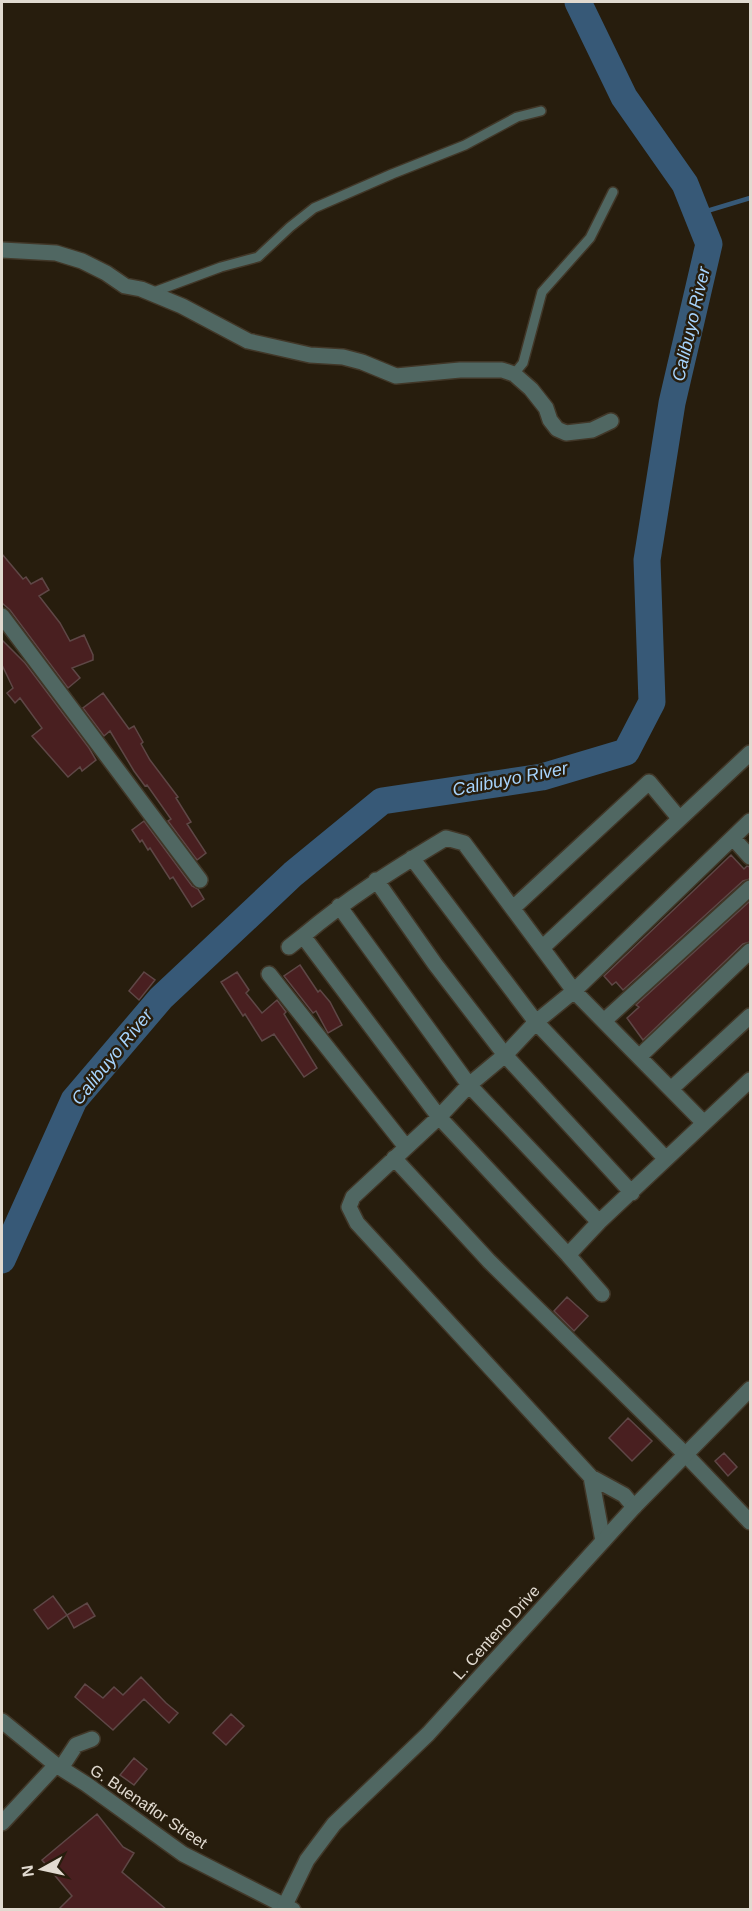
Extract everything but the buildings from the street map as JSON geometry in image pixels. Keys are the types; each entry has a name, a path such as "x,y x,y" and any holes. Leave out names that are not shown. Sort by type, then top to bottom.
{"street":[{"path":"2,250 56,253 82,261 125,286 151,293 182,306 248,341 310,355 343,357 396,376 460,370 502,370 514,374 531,389 546,408 550,420 557,429 566,434 592,430 611,421"},
{"path":"2,616 200,880"},
{"path":"542,948 750,753"},
{"path":"513,908 649,782 680,818"},
{"path":"634,1507 624,1495 591,1477 357,1223 349,1207 353,1197 439,1117 469,1085 505,1055 536,1022 574,991 750,821"},
{"path":"289,947 339,906 412,858 446,838 464,843 574,991 605,1020 704,1124"},
{"path":"733,838 750,857"},
{"path":"412,858 536,1022 666,1159"},
{"path":"376,880 505,1055 632,1193"},
{"path":"605,1020 750,888"},
{"path":"339,906 469,1085 599,1222"},
{"path":"303,936 439,1117 602,1294"},
{"path":"640,1056 750,951"},
{"path":"269,974 406,1147"},
{"path":"670,1089 750,1016"},
{"path":"568,1255 599,1222 750,1080"},
{"path":"394,1158 489,1261 685,1454 750,1522"},
{"name":"L. Centeno Drive","path":"288,1908 307,1860 334,1824 428,1734 603,1540 750,1389"},
{"path":"591,1477 603,1540"},
{"name":"G. Buenaflor Street","path":"2,1721 58,1767 183,1854 288,1908"},
{"path":"2,1823 58,1767 76,1745 92,1739"}],"lane":[{"path":"151,293 221,267 258,257 314,208 465,145 517,117 541,111"},
{"path":"514,374 524,363 542,292 590,238 613,192"}],"waterway":[{"name":"Calibuyo River","path":"2,1260 74,1100 161,998 293,874 382,801 542,777 626,752 652,702 647,560 672,403 709,244 685,184 624,97 578,2"},
{"path":"697,214 750,198"}]}
